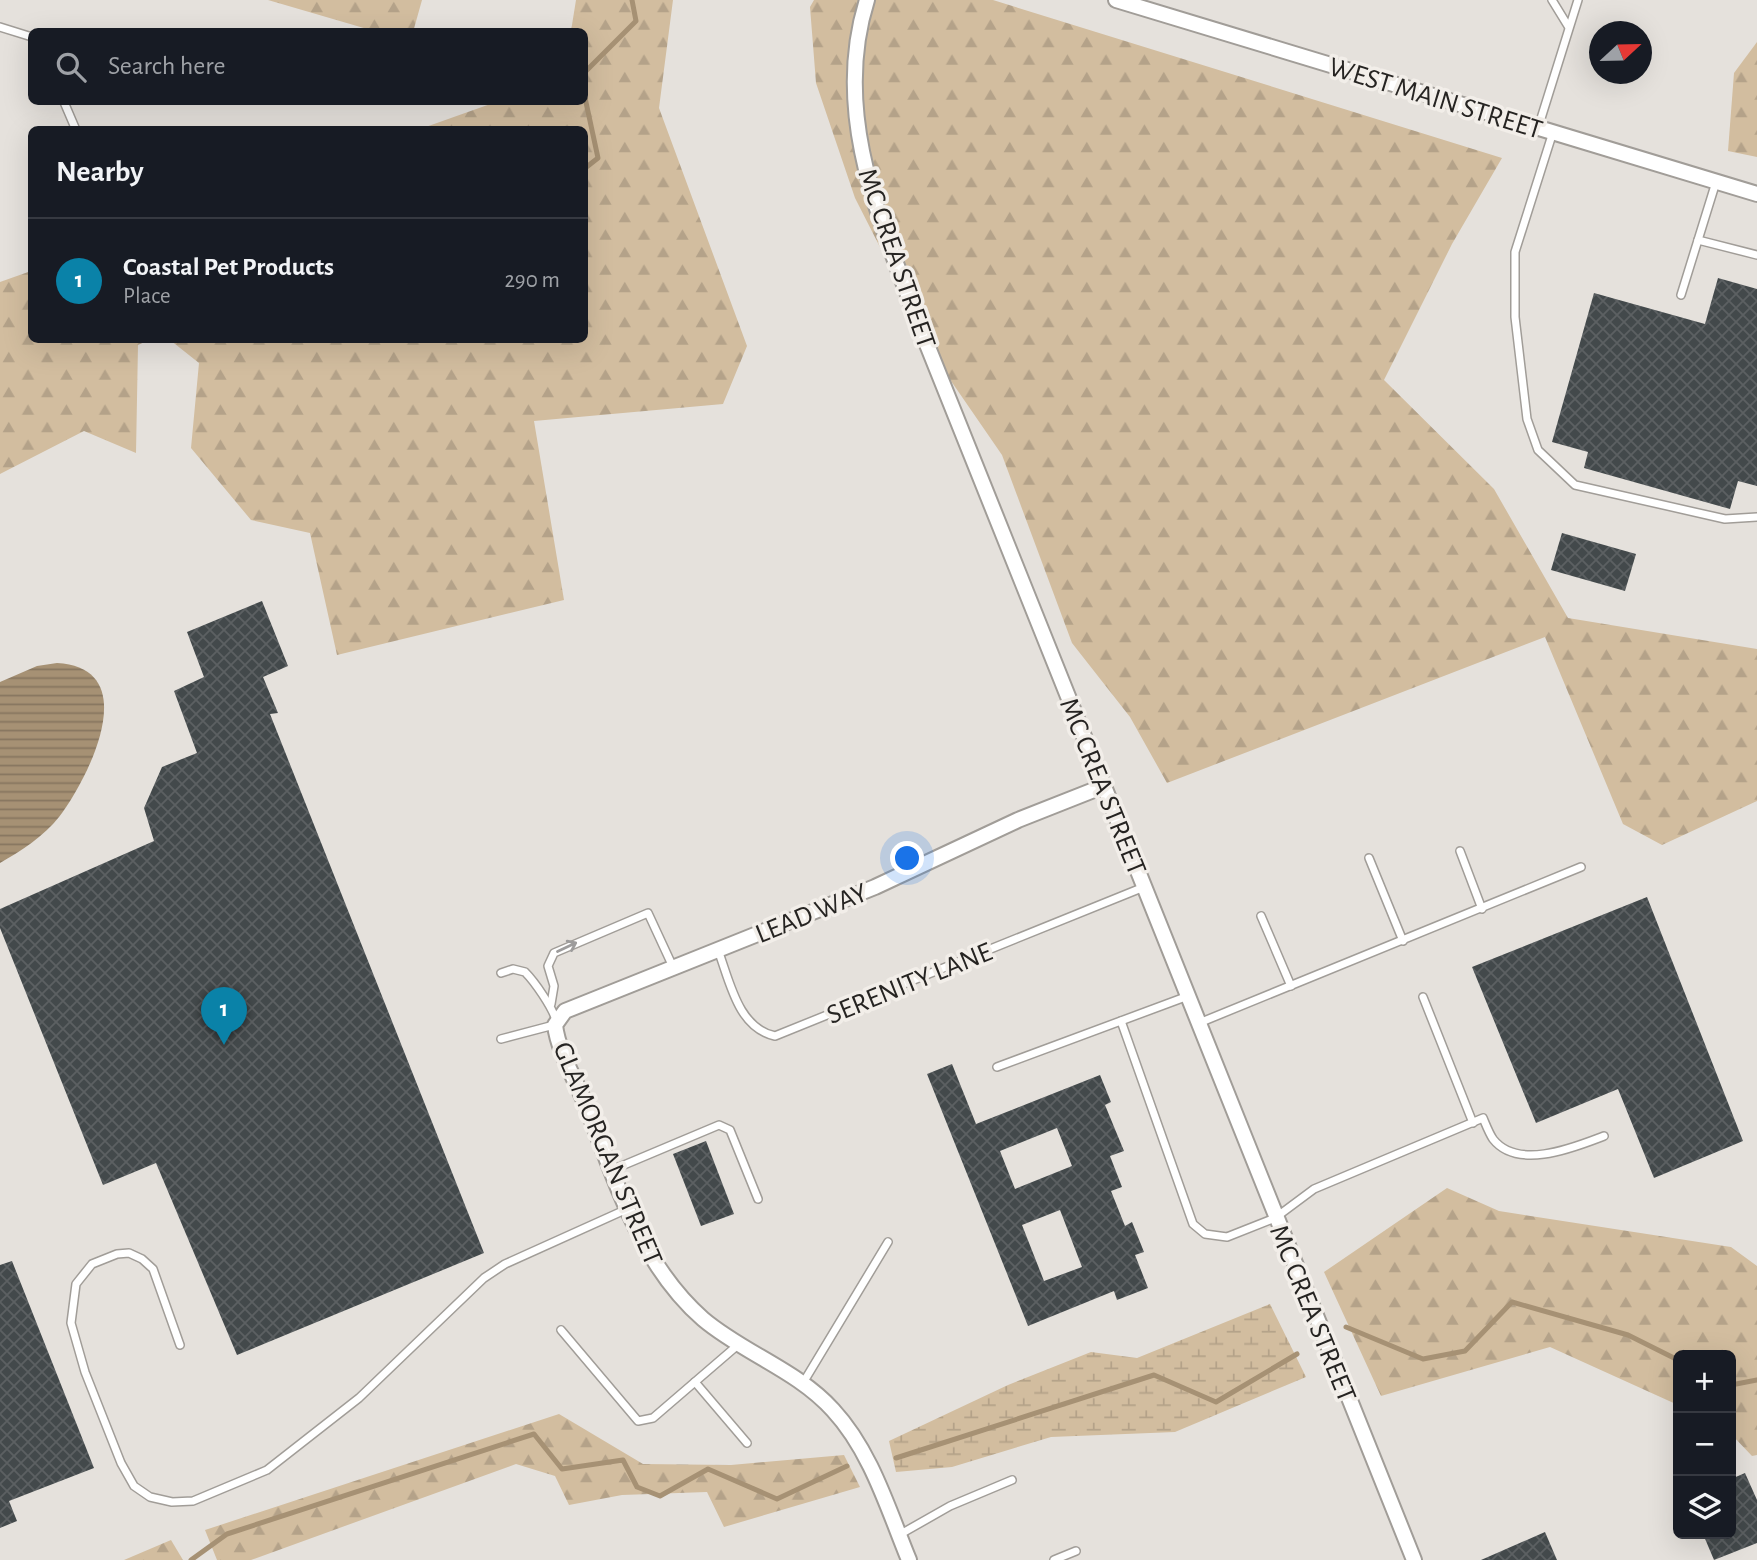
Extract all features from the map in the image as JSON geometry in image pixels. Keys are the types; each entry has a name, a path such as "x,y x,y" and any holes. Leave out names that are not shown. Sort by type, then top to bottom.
{"street":[{"name":"MC CREA STREET","path":"867,0 858,28 854,107 867,184 924,337 1414,1560"},
{"name":"WEST MAIN STREET","path":"1116,0 1757,194"},
{"name":"LEAD WAY","path":"556,1022 565,1011 886,882 1018,820 1104,786"},
{"name":"GLAMORGAN STREET","path":"556,1022 612,1170 650,1257 674,1291 706,1321 803,1384 833,1410 851,1433 869,1465 909,1560"}],"lane":[{"path":"1552,0 1568,26"},
{"path":"1538,128 1578,0"},
{"path":"0,27 28,36"},
{"path":"65,105 74,126"},
{"path":"1553,132 1516,252 1517,330 1527,419 1538,450 1575,485 1725,519 1757,517"},
{"path":"1681,295 1716,182"},
{"path":"1698,240 1757,255"},
{"path":"1460,851 1482,909"},
{"path":"1369,858 1403,942"},
{"path":"1198,1023 1403,942 1581,867"},
{"name":"SERENITY LANE","path":"718,950 745,1018 760,1033 775,1036 1145,887"},
{"path":"500,1039 556,1022 551,1004 554,986 548,966 554,953 648,913 673,967"},
{"path":"1261,916 1291,986"},
{"path":"501,973 513,969 525,972 536,990 551,1004"},
{"path":"997,1067 1188,996"},
{"path":"1423,997 1473,1123"},
{"path":"1121,1021 1193,1224 1205,1234 1227,1237 1275,1218 1314,1189 1483,1118 1493,1139 1508,1150 1539,1155 1565,1151 1604,1136"},
{"path":"612,1170 719,1125 730,1130 758,1199"},
{"path":"180,1345 153,1269 136,1255 117,1254 92,1264 76,1284 71,1323 85,1372 121,1463 134,1486 150,1497 172,1502 193,1501 267,1470 359,1398 484,1278 505,1264 628,1209"},
{"path":"803,1384 888,1242"},
{"path":"561,1330 638,1421 653,1418 740,1344"},
{"path":"695,1382 747,1443"},
{"path":"899,1535 950,1506 1012,1480"},
{"path":"1054,1560 1076,1551"}],"green space":[{"path":"268,0 422,0 414,28 364,28"},
{"path":"576,0 673,0 659,108 747,346 723,404 534,421 564,600 337,655 310,533 251,520 191,448 199,363 174,343 588,343 588,126 428,126 488,105 588,105 588,28 571,28"},
{"path":"814,0 993,0 1502,158 1452,244 1384,380 1494,489 1568,618 1757,649 1757,801 1662,845 1623,824 1545,637 1167,783 1130,717 1072,643 1002,455 940,365 855,198 816,83 810,7"},
{"path":"1757,42 1757,157 1728,151 1734,73"},
{"path":"28,272 28,343 142,343 138,345 136,453 84,431 0,474 0,282"},
{"path":"1447,1188 1499,1211 1731,1247 1757,1266 1757,1455 1752,1456 1736,1439 1736,1350 1673,1350 1673,1403 1550,1347 1381,1396 1324,1272"},
{"path":"1270,1304 1306,1377 1175,1432 1051,1437 952,1467 896,1472 889,1441 1008,1385 1091,1352 1137,1358"},
{"path":"559,1414 643,1464 731,1465 844,1455 860,1487 724,1527 707,1492 622,1495 569,1505 555,1476 516,1464 251,1560 217,1560 205,1530"},
{"path":"171,1540 183,1560 124,1560"}],"shaded area":[{"path":"57,663 84,669 99,684 104,704 102,728 83,778 59,817 32,843 0,863 0,682 37,666"}],"building":[{"path":"1718,278 1757,289 1757,486 1738,481 1730,509 1584,468 1588,452 1552,442 1594,293 1705,324"},
{"path":"1562,533 1636,554 1625,591 1551,570"},
{"path":"262,601 288,666 263,677 278,713 270,714 484,1253 237,1355 156,1163 103,1185 0,928 0,909 154,841 144,808 162,767 197,753 174,691 204,677 187,632"},
{"path":"1647,897 1743,1141 1654,1178 1618,1089 1536,1123 1472,967"},
{"path":"952,1064 976,1124 1100,1075 1111,1102 1105,1105 1124,1151 1110,1156 1122,1187 1111,1191 1125,1226 1132,1222 1144,1252 1135,1255 1148,1288 1117,1300 1114,1291 1028,1326 927,1074","holes":["1057,1128 1072,1166 1015,1189 1000,1151","1060,1210 1082,1267 1044,1281 1022,1225"]},
{"path":"706,1141 734,1214 701,1226 673,1154"},
{"path":"12,1261 94,1468 9,1501 17,1521 0,1528 0,1265"},
{"path":"1745,1473 1757,1500 1757,1543 1714,1560 1705,1539 1736,1539 1736,1477"},
{"path":"1545,1532 1557,1560 1481,1560"}],"waterway":[{"path":"588,69 636,21 632,0"},
{"path":"587,105 598,158 588,166"},
{"path":"1346,1327 1423,1359 1465,1351 1512,1302 1628,1335 1673,1358"},
{"path":"896,1458 1154,1375 1216,1402 1297,1354"},
{"path":"1736,1384 1757,1380"},
{"path":"191,1560 227,1534 534,1434 562,1469 623,1460 637,1487 660,1496 708,1469 777,1499 847,1466"}],"place":[{"name":"Coastal Pet Products","path":"224,1045"}]}
